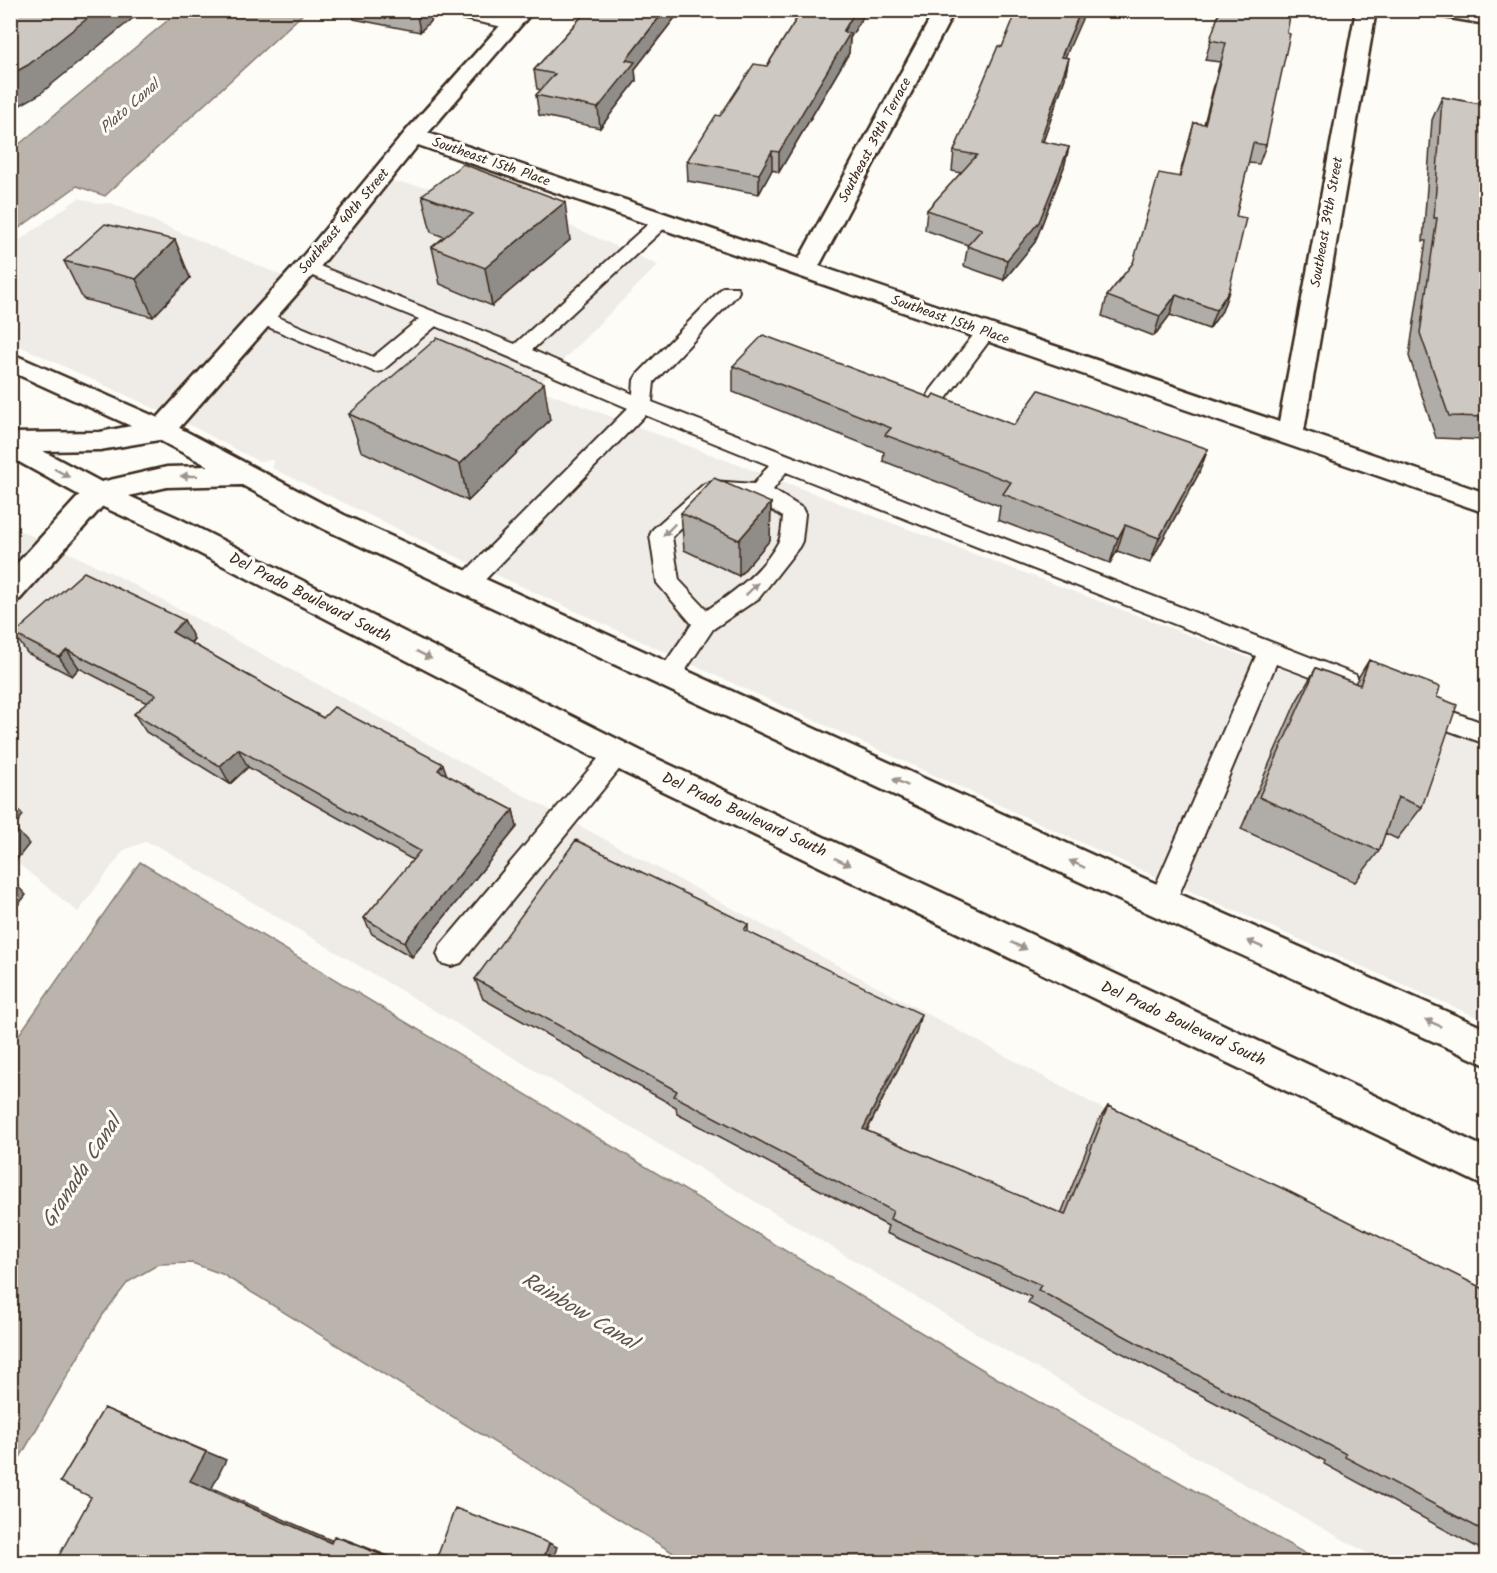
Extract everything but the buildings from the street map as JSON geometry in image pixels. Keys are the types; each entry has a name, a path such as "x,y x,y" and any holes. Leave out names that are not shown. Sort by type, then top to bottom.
{"street":[{"name":"Southeast 39th Terrace","path":"805,270 945,10"},
{"name":"Southeast 39th Street","path":"1290,434 1366,10"},
{"path":"1438,10 1486,18"},
{"name":"Southeast 40th Street","path":"162,430 307,267 414,136 519,17"},
{"name":"Southeast 15th Place","path":"414,136 1486,503"},
{"path":"10,361 162,430 334,522 1162,903 1486,1047"},
{"path":"10,444 100,441 162,430"},
{"name":"Del Prado Boulevard South","path":"10,444 98,493 168,525 617,754 1486,1168"},
{"path":"10,591 98,493 167,477 248,475"}],"lane":[{"path":"454,14 519,17"},
{"path":"518,352 662,221"},
{"path":"307,267 782,462 1367,690"},
{"path":"468,583 642,406 644,380 729,291"},
{"path":"261,317 375,366 433,318"},
{"path":"938,395 985,333"},
{"path":"760,492 782,462"},
{"path":"669,676 705,623 752,592 791,541 794,514 760,492 712,489 661,535 668,582 705,623"},
{"path":"1162,903 1269,653"},
{"path":"1399,702 1486,734"},
{"path":"451,954 617,754"}],"shaded area":[{"path":"385,181 458,191 526,206 658,265 535,388 1247,657 1453,729 1486,743 1486,1021 1139,869 433,546 272,468 273,460 258,461 184,422 11,342 10,247 79,198 98,204 111,203 297,282"},
{"path":"10,526 110,572 1220,1172 1486,1294 1486,1562 1383,1562 1013,1355 158,846 145,842 124,850 78,912 11,858"}],"water":[{"name":"Plato Canal","path":"179,11 306,11 105,196 77,186 11,234 11,151"},
{"path":"140,862 1000,1380 1320,1562 688,1562 222,1274 192,1263 159,1264 128,1282 102,1316 11,1473 11,1046"}],"water label":[{"name":"Granada Canal","path":"82,1172"},
{"name":"Rainbow Canal","path":"579,1312"}]}
